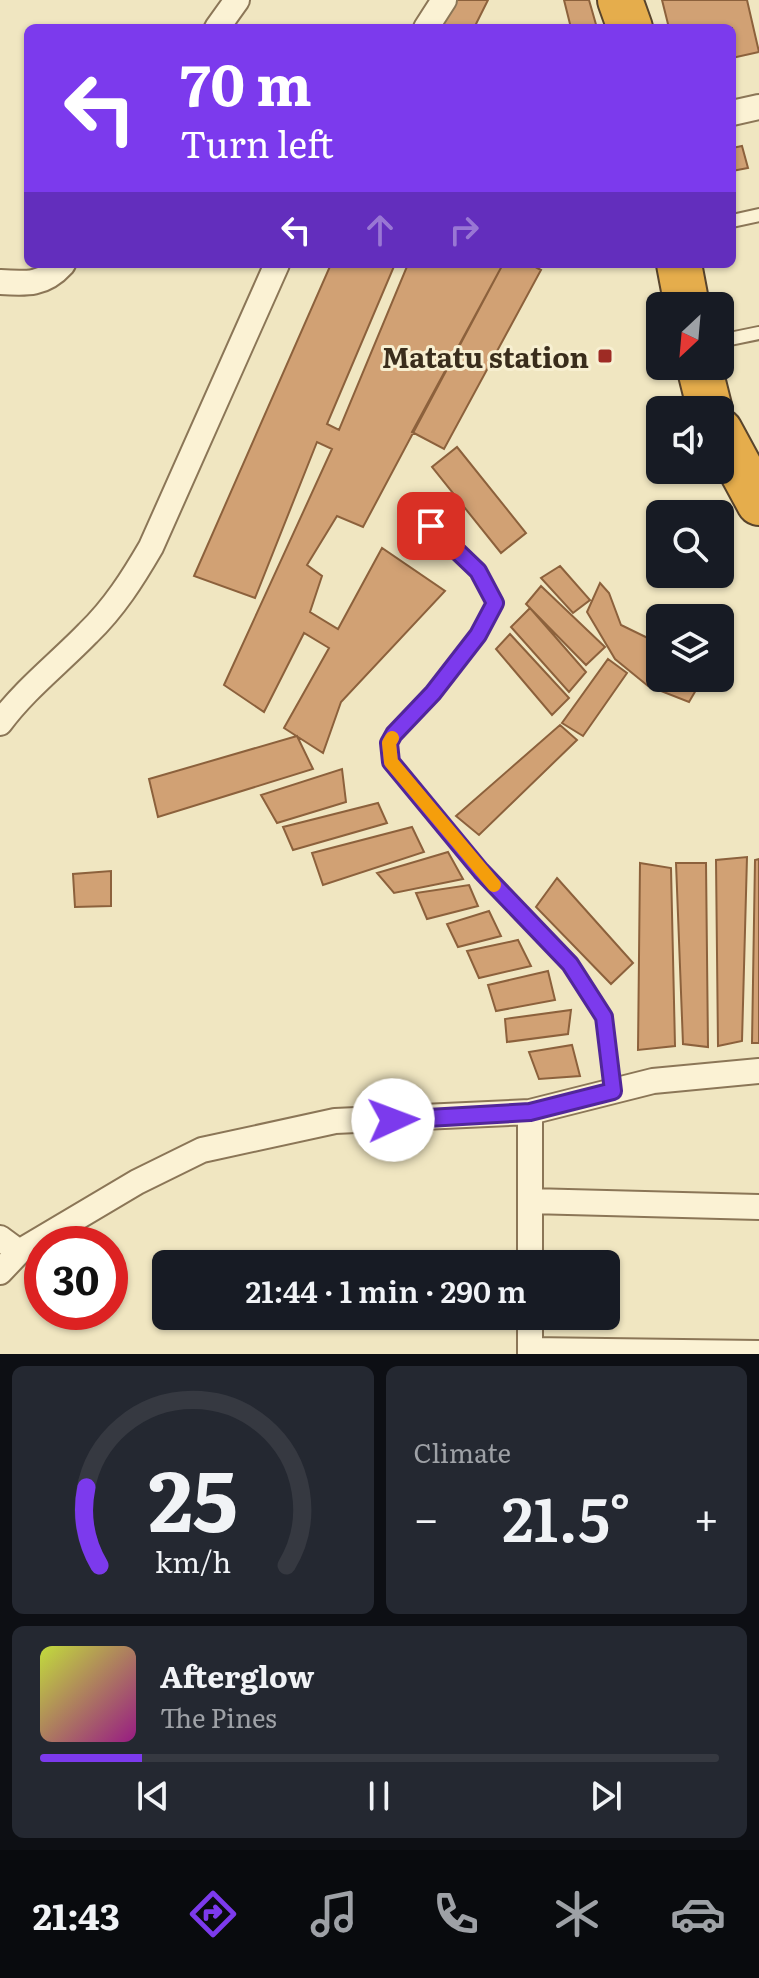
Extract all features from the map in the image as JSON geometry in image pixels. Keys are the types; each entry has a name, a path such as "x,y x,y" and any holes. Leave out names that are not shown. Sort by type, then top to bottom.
{"highway":[{"path":"620,0 629,24"},
{"path":"680,268 684,292"},
{"path":"737,445 759,503"}],"street":[{"path":"220,24 237,0"},
{"path":"429,24 444,0"},
{"path":"736,112 759,107"},
{"path":"0,282 28,285 50,278 59,268"},
{"path":"0,723 48,669 89,633 128,586 151,547 275,268"},
{"path":"0,1272 10,1245 202,1150 335,1121 530,1112 653,1081 759,1071"},
{"path":"530,1112 530,1250"},
{"path":"530,1201 759,1207"},
{"path":"530,1330 530,1352 759,1353"}],"lane":[{"path":"736,220 759,215"},
{"path":"734,338 759,333"},
{"path":"431,526 478,571 495,603 478,635 433,693 394,734 389,743 391,762 481,871 570,964 604,1017 613,1091"}],"building":[{"path":"455,0 488,0 476,24 443,24"},
{"path":"564,0 589,0 596,24 570,24"},
{"path":"662,0 747,0 759,52 736,57 736,24 668,24"},
{"path":"742,146 748,168 736,170 736,147"},
{"path":"329,268 393,268 327,424 339,430 406,268 501,268 363,527 337,516 307,565 322,576 310,612 338,629 382,548 445,591 341,702 323,753 284,728 329,648 304,633 264,712 224,685 332,449 317,442 255,598 194,576"},
{"path":"501,268 541,270 444,449 412,432"},
{"path":"457,447 526,533 501,553 432,467"},
{"path":"560,566 590,600 573,613 541,578"},
{"path":"600,583 609,593 621,625 646,637 646,684 615,659 587,612"},
{"path":"541,586 605,647 586,665 526,604"},
{"path":"530,608 586,672 569,692 511,627"},
{"path":"510,634 569,698 552,715 496,649"},
{"path":"608,659 627,673 583,736 562,723"},
{"path":"663,692 695,692 689,702"},
{"path":"560,725 577,740 479,835 456,816"},
{"path":"297,736 313,769 158,817 149,779"},
{"path":"342,769 346,802 277,823 261,795"},
{"path":"378,803 387,823 293,850 283,827"},
{"path":"412,827 424,852 323,885 312,853"},
{"path":"448,852 463,879 394,893 377,873"},
{"path":"747,857 742,1041 718,1046 716,860"},
{"path":"759,859 759,1043 752,1043 755,860"},
{"path":"640,863 671,868 675,1046 638,1050"},
{"path":"676,863 706,863 708,1047 683,1044"},
{"path":"111,871 111,906 75,907 73,874"},
{"path":"557,878 633,963 611,984 536,907"},
{"path":"469,885 478,906 427,919 416,893"},
{"path":"489,911 501,936 458,947 447,924"},
{"path":"518,940 531,966 479,978 467,951"},
{"path":"548,971 555,1000 496,1011 488,985"},
{"path":"571,1010 568,1034 507,1042 505,1019"},
{"path":"572,1045 580,1076 539,1079 529,1052"}],"slow traffic":[{"path":"392,738 389,743 391,762 494,885"}],"place":[{"name":"Matatu station","path":"605,356"}],"route":[{"path":"393,1120 530,1112 613,1091 604,1017 570,964 481,871 391,762 389,743 394,734 433,693 478,635 495,603 478,571 431,526"}]}
